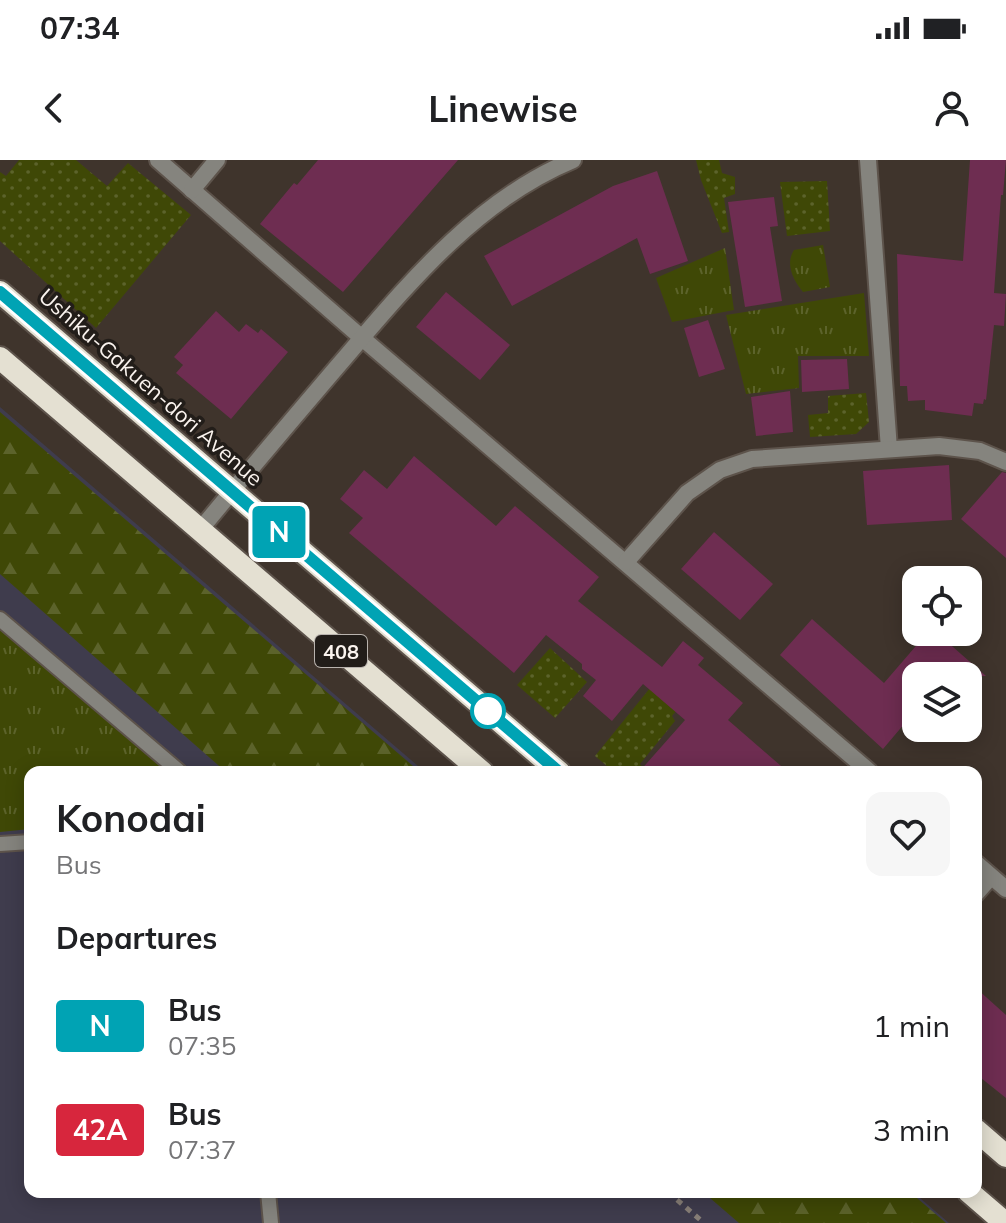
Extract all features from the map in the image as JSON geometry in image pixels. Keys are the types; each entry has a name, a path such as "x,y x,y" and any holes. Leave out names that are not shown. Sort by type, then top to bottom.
{"highway":[{"name":"Ushiku-Gakuen-dori Avenue","path":"0,292 552,766"},
{"name":"408","path":"0,358 475,766"},
{"path":"982,1135 1006,1156"},
{"path":"976,1198 1005,1223"}],"street":[{"path":"158,160 863,766"},
{"path":"192,190 217,160"},
{"path":"200,530 362,338 459,234 512,193 573,160"},
{"path":"868,160 889,449"},
{"path":"626,562 687,493 720,470 752,459 949,447 980,451 1006,462"},
{"path":"982,868 1006,889"}],"lane":[{"path":"0,619 173,766"},
{"path":"0,844 24,842"},
{"path":"982,888 992,877"},
{"path":"269,1198 271,1223"}],"path":[{"path":"675,1198 704,1223"}],"shaded area":[{"path":"0,407 418,766 24,766 24,1198 920,1198 949,1223 0,1223"}],"green space":[{"path":"19,160 76,160 107,186 128,163 191,215 96,328 0,241 0,172 6,176"},
{"path":"696,160 719,160 722,173 735,177 735,194 724,198 729,232 722,233"},
{"path":"827,181 830,231 787,236 780,182"},
{"path":"823,245 830,287 803,292 791,272 791,255 794,250"},
{"path":"725,248 734,310 672,322 656,278"},
{"path":"864,293 869,356 798,356 799,388 746,394 726,315"},
{"path":"866,393 869,422 856,434 810,437 808,415 828,413 828,396"},
{"path":"0,412 413,766 219,766 0,574"},
{"path":"0,628 160,766 24,766 24,830 0,832"},
{"path":"550,648 587,682 555,718 517,685"},
{"path":"667,667 694,689 672,716 675,721 640,764 642,766 607,766 595,756"},
{"path":"710,1198 917,1198 946,1223 739,1223"}],"building":[{"path":"318,160 458,160 343,292 260,224"},
{"path":"970,160 1006,160 994,293 1006,294 1004,326 994,325 986,400 983,404 974,403 972,416 925,410 925,400 908,401 907,386 900,386 897,254 963,261"},
{"path":"657,171 688,261 650,274 637,238 512,306 484,256 613,186"},
{"path":"774,197 778,226 770,227 782,301 745,307 728,202"},
{"path":"446,292 510,345 480,380 416,327"},
{"path":"216,311 239,332 246,324 258,333 261,329 288,352 231,419 176,373 183,365 174,357"},
{"path":"708,320 725,369 699,377 684,328"},
{"path":"847,359 849,389 802,392 801,360"},
{"path":"790,391 793,432 756,436 751,397"},
{"path":"414,456 496,526 515,506 599,577 578,601 662,667 683,641 704,658 698,665 743,703 728,720 781,766 644,766 685,720 643,684 612,721 583,696 596,680 582,669 582,664 546,635 514,673 349,533 363,518 340,499 364,470 387,489"},
{"path":"949,465 952,520 867,525 863,471"},
{"path":"1002,472 1006,473 1006,558 961,519"},
{"path":"714,532 773,584 740,620 681,569"},
{"path":"812,619 884,683 902,662 902,727 883,749 780,655"},
{"path":"916,646 952,646 970,662 902,662"},
{"path":"982,993 1006,1015 1006,1098 982,1079"}],"bus line":[{"name":"N","path":"0,292 552,766"}]}
